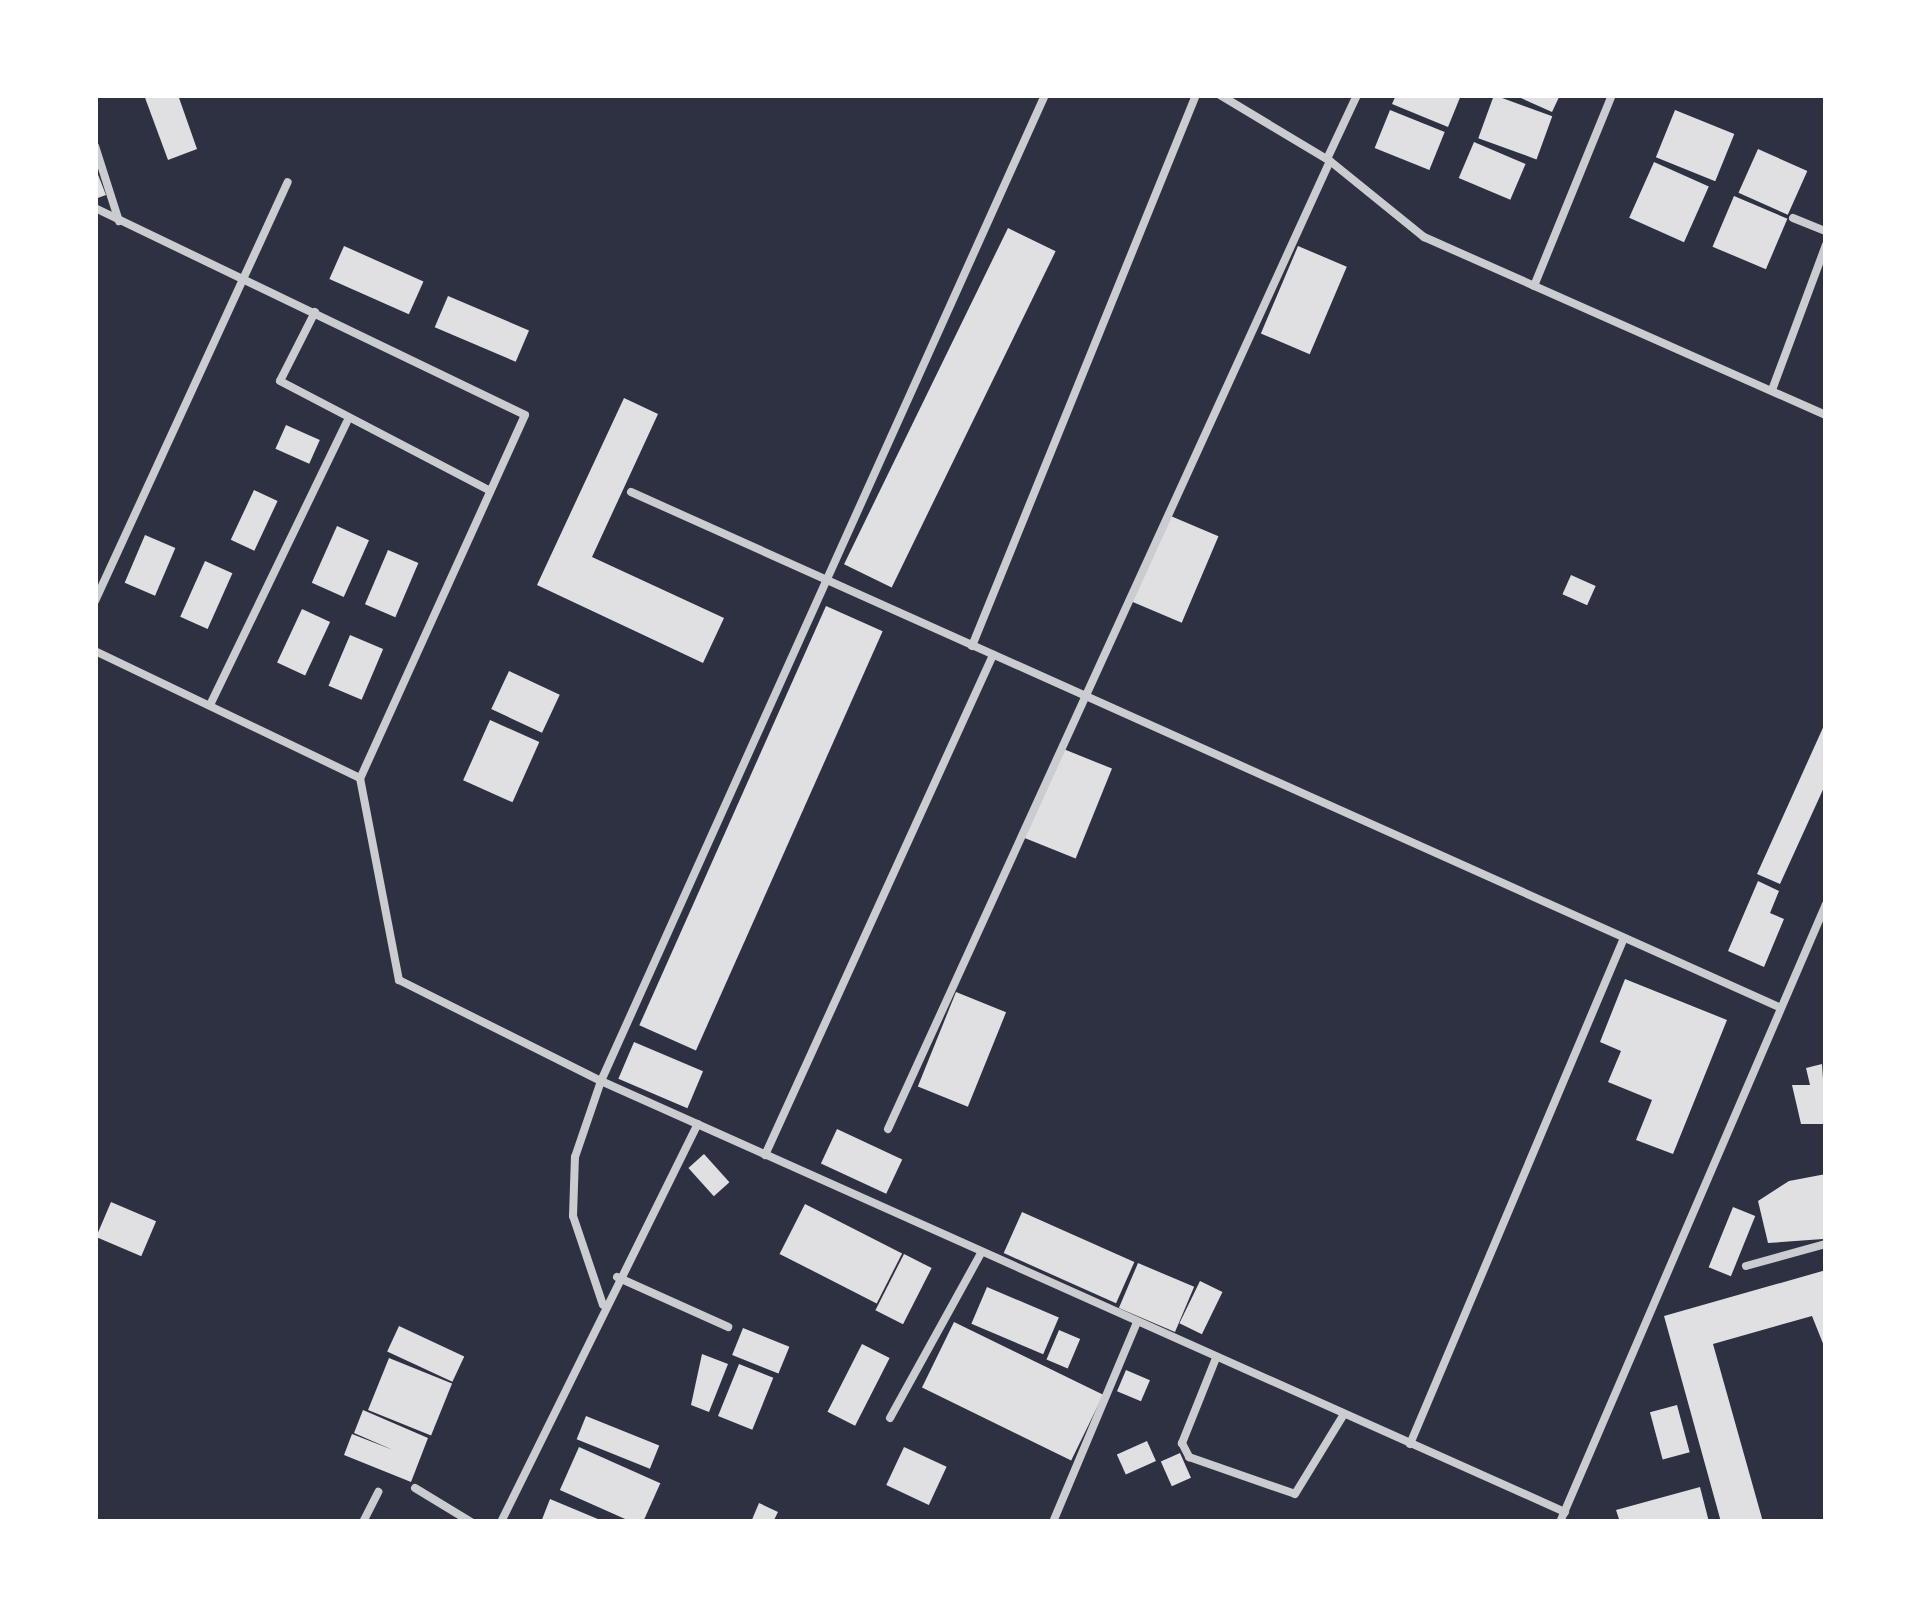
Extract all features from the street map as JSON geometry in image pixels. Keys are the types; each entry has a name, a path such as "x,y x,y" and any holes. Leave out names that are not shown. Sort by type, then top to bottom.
{"lane":[{"path":"603,1305 572,1216 575,1156 601,1081 1045,95"},
{"path":"972,646 1196,95"},
{"path":"1220,95 1328,160 1424,238 1826,415"},
{"path":"888,1129 1080,695 1357,95"},
{"path":"1534,286 1612,95"},
{"path":"95,146 120,220"},
{"path":"95,601 288,182"},
{"path":"95,208 525,415 360,778 398,980 601,1081 1565,1512"},
{"path":"1793,218 1826,231"},
{"path":"1772,390 1826,246"},
{"path":"315,312 280,381 347,422 490,490"},
{"path":"210,705 347,422"},
{"path":"631,492 1777,1006"},
{"path":"95,651 360,778"},
{"path":"764,1155 993,656"},
{"path":"1560,1522 1777,1006 1826,904"},
{"path":"1813,932 1826,931"},
{"path":"1410,1444 1624,938"},
{"path":"502,1522 603,1305 698,1124"},
{"path":"1746,1266 1826,1244"},
{"path":"890,1418 980,1253"},
{"path":"617,1278 728,1328"},
{"path":"1053,1522 1137,1322"},
{"path":"1216,1358 1182,1443 1189,1457 1294,1494 1344,1414"},
{"path":"415,1488 471,1522"},
{"path":"363,1522 378,1492"}],"building":[{"path":"144,95 178,95 197,149 168,160"},
{"path":"1396,95 1461,95 1448,127 1392,104"},
{"path":"1494,95 1552,116 1537,159 1478,138"},
{"path":"1514,95 1560,95 1552,112"},
{"path":"1390,110 1445,132 1429,170 1375,148"},
{"path":"1675,110 1734,134 1715,181 1656,157"},
{"path":"1474,142 1526,164 1510,200 1459,178"},
{"path":"1758,149 1807,171 1788,215 1738,193"},
{"path":"1654,162 1709,186 1684,242 1629,218"},
{"path":"95,167 106,195 95,199"},
{"path":"1734,196 1787,219 1766,269 1713,247"},
{"path":"1008,228 1056,251 892,587 844,564"},
{"path":"344,246 423,281 409,314 329,279"},
{"path":"1298,246 1347,267 1310,354 1261,333"},
{"path":"448,296 529,330 516,362 435,327"},
{"path":"624,398 658,414 592,557 724,618 703,663 537,585"},
{"path":"286,425 320,440 309,464 275,449"},
{"path":"254,490 278,501 254,551 231,540"},
{"path":"1166,514 1218,536 1182,623 1129,601"},
{"path":"337,526 369,540 344,597 312,583"},
{"path":"145,535 175,548 155,596 125,583"},
{"path":"388,550 418,563 395,617 365,604"},
{"path":"205,561 232,573 208,629 180,617"},
{"path":"1571,575 1596,586 1587,605 1562,594"},
{"path":"826,606 883,631 696,1051 639,1025"},
{"path":"302,609 330,622 305,676 277,662"},
{"path":"350,635 383,649 362,700 329,686"},
{"path":"509,671 560,695 542,733 491,709"},
{"path":"490,720 539,742 512,802 463,780"},
{"path":"1826,721 1826,783 1780,884 1757,874"},
{"path":"1061,748 1112,769 1076,859 1025,838"},
{"path":"1758,881 1779,891 1770,913 1784,919 1764,967 1728,951"},
{"path":"1625,979 1727,1020 1673,1154 1636,1140 1652,1100 1608,1082 1621,1051 1600,1042"},
{"path":"956,992 1006,1012 968,1107 918,1087"},
{"path":"634,1042 703,1071 687,1108 618,1079"},
{"path":"1822,1064 1826,1124 1801,1124 1792,1085 1810,1085 1806,1068"},
{"path":"837,1129 902,1159 886,1194 821,1163"},
{"path":"704,1154 729,1182 714,1196 688,1168"},
{"path":"1826,1174 1823,1239 1768,1243 1758,1201 1789,1181"},
{"path":"111,1202 156,1221 141,1256 96,1237"},
{"path":"805,1204 902,1253 877,1303 780,1254"},
{"path":"1733,1207 1755,1216 1731,1276 1709,1267"},
{"path":"1022,1212 1134,1262 1116,1303 1004,1253"},
{"path":"904,1254 932,1268 903,1324 875,1310"},
{"path":"1138,1263 1194,1287 1175,1332 1119,1308"},
{"path":"1826,1270 1826,1351 1812,1316 1713,1344 1763,1522 1721,1522 1664,1316"},
{"path":"1200,1281 1222,1292 1202,1334 1179,1323"},
{"path":"987,1287 1059,1317 1043,1354 971,1324"},
{"path":"954,1322 1103,1395 1071,1460 922,1388"},
{"path":"399,1326 464,1356 452,1382 387,1351"},
{"path":"743,1328 789,1347 778,1374 732,1355"},
{"path":"1059,1330 1080,1339 1068,1368 1046,1359"},
{"path":"862,1344 890,1358 855,1426 827,1412"},
{"path":"702,1354 728,1364 709,1412 691,1405"},
{"path":"389,1358 452,1383 431,1435 368,1410"},
{"path":"739,1364 773,1378 752,1430 718,1416"},
{"path":"1126,1370 1150,1380 1141,1401 1117,1391"},
{"path":"1677,1405 1690,1452 1663,1460 1650,1412"},
{"path":"363,1410 428,1438 411,1482 344,1455 352,1434 393,1450 354,1433"},
{"path":"586,1416 659,1446 650,1469 577,1439"},
{"path":"1147,1441 1156,1461 1126,1475 1117,1454"},
{"path":"579,1447 660,1483 643,1522 632,1522 560,1490"},
{"path":"904,1447 947,1467 929,1505 886,1485"},
{"path":"1180,1453 1191,1478 1172,1486 1161,1462"},
{"path":"1700,1487 1709,1522 1620,1522 1616,1510"},
{"path":"550,1499 605,1522 541,1522"},
{"path":"759,1503 778,1512 773,1522 751,1522"}]}
